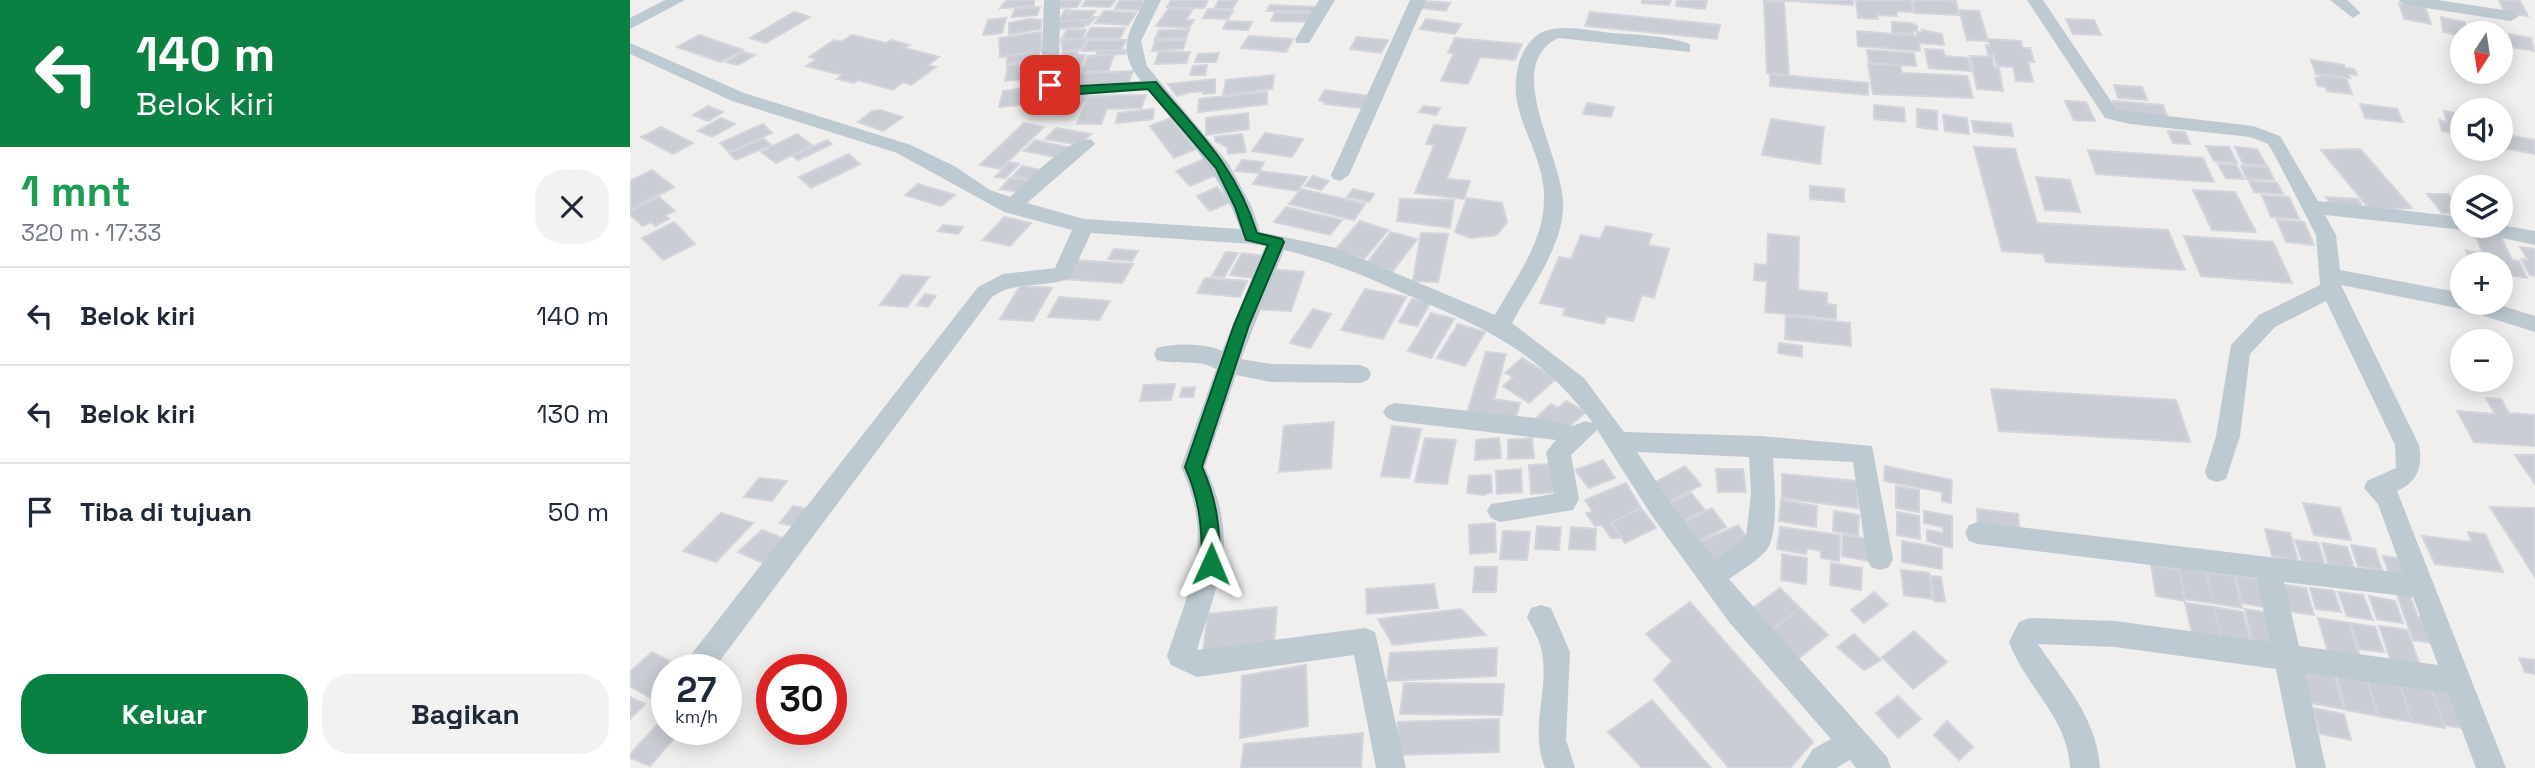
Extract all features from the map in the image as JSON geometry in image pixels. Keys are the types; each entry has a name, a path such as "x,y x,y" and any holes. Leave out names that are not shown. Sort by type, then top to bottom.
{"street":[{"path":"1052,0 1050,85 1079,90 1152,85"},
{"path":"1153,0 1133,41 1139,67 1221,167 1242,207 1251,237"},
{"path":"1303,40 1327,0"},
{"path":"1340,175 1418,0"},
{"path":"2035,0 2093,93 2111,114 2130,120 2264,135 2282,151 2314,207 2326,235 2330,282 2407,445 2411,463 2405,475 2376,488 2389,498 2491,768"},
{"path":"2338,0 2353,13"},
{"path":"2406,0 2511,16"},
{"path":"630,24 670,1"},
{"path":"1500,326 1552,221 1551,174 1522,87 1537,42 1555,33 1667,41 1684,48"},
{"path":"630,48 738,97 855,132 930,162 1011,207 1084,226 1251,237 1329,253 1456,304 1500,326 1526,343 1576,384 1739,613 1876,768"},
{"path":"1011,207 1064,159 1086,144"},
{"path":"2314,207 2450,223"},
{"path":"708,654 985,292 994,283 1005,279 1039,280 1063,273 1084,226"},
{"path":"2513,234 2535,238"},
{"path":"1277,242 1227,365 1193,467 1205,493 1213,542 1211,564 1181,656 1197,664 1365,641 1391,768"},
{"path":"2217,472 2228,436 2239,351 2267,321 2330,282 2450,299"},
{"path":"2507,315 2535,324"},
{"path":"1165,354 1212,355 1227,365 1272,373 1360,374"},
{"path":"1395,412 1545,428 1576,436"},
{"path":"1500,511 1564,503 1567,499 1558,452 1602,419"},
{"path":"1616,442 1760,446 1864,453 1880,559"},
{"path":"1712,577 1758,543 1763,494 1760,446"},
{"path":"1978,533 2424,587"},
{"path":"2267,568 2311,768"},
{"path":"1541,617 1553,640 1558,659 1551,734 1560,768"},
{"path":"2085,768 2085,758 2073,717 2026,650 2023,642 2029,631 2102,633 2460,681"},
{"path":"1816,768 1823,759 1852,743"}],"building":[{"path":"1007,0 1034,0 1034,6 1000,8"},
{"path":"1060,0 1081,0 1077,7 1056,8"},
{"path":"1086,0 1115,0 1110,7 1082,6"},
{"path":"1120,0 1145,0 1140,10 1115,9"},
{"path":"1171,0 1208,0 1204,8 1167,7"},
{"path":"1219,0 1238,0 1232,9 1214,9"},
{"path":"1642,0 1671,0 1669,5 1642,3"},
{"path":"1677,0 1707,1 1705,9 1676,6"},
{"path":"1772,0 1853,0 1853,5"},
{"path":"1856,0 1911,0 1913,12 1896,11 1897,16 1877,15 1878,19 1858,18"},
{"path":"1913,0 1956,1 1959,15 1915,13"},
{"path":"2499,0 2520,1 2528,16 2505,13"},
{"path":"1424,1 1450,3 1446,11 1420,8"},
{"path":"1764,1 1784,2 1789,75 1767,73"},
{"path":"2399,3 2425,7 2431,24 2404,19"},
{"path":"1270,5 1318,7 1316,12 1267,11"},
{"path":"1040,7 1037,15 1012,17 1015,9"},
{"path":"1169,8 1192,10 1186,20 1194,20 1189,28 1156,26"},
{"path":"1208,9 1233,11 1228,19 1203,18"},
{"path":"1065,10 1071,10 1067,16 1073,11 1095,11 1091,17 1096,17 1088,25 1085,25 1087,20 1059,21"},
{"path":"1959,10 1979,11 1988,41 1967,40"},
{"path":"1104,11 1136,13 1128,25 1095,23"},
{"path":"794,12 810,17 766,43 750,38"},
{"path":"1275,12 1313,13 1309,22 1271,21"},
{"path":"1590,12 1720,25 1717,39 1585,26"},
{"path":"2441,17 2460,21 2450,21 2450,33 2443,32"},
{"path":"1006,18 1002,33 983,35 988,20"},
{"path":"1029,19 1041,20 1041,29 1009,34 1009,23"},
{"path":"1426,19 1461,24 1455,34 1420,29"},
{"path":"2066,19 2094,20 2101,35 2073,34"},
{"path":"1087,20 1084,27 1057,29 1060,21"},
{"path":"1227,21 1252,22 1248,30 1223,29"},
{"path":"1892,22 1910,23 1917,26 1917,31 1913,31 1913,34 1892,32"},
{"path":"1091,28 1125,28 1120,38 1085,38"},
{"path":"1067,30 1086,30 1082,39 1062,38"},
{"path":"1159,30 1189,30 1186,38 1155,39"},
{"path":"1922,30 1942,34 1944,45 1919,43 1920,51 1858,46 1857,31 1917,36 1917,32 1923,32"},
{"path":"1041,32 1042,51 1000,57 999,38"},
{"path":"699,35 743,50 721,62 677,47"},
{"path":"852,35 886,43 891,40 910,45 905,48 939,57 928,65 936,67 911,85 903,82 893,90 858,80 854,83 837,79 842,75 806,66 817,59 809,57 834,40 841,42"},
{"path":"2513,35 2531,38 2534,51 2513,47"},
{"path":"1249,36 1293,39 1286,52 1241,48"},
{"path":"1357,37 1388,40 1381,53 1350,49"},
{"path":"1455,38 1522,44 1515,60 1480,57 1468,84 1441,81 1454,53 1448,53"},
{"path":"1086,39 1081,49 1063,51 1061,40"},
{"path":"1988,39 2021,41 2022,48 2030,48 2034,62 2028,62 2033,82 2016,81 2013,67 1997,66 1994,55 1988,55"},
{"path":"1088,40 1126,40 1121,50 1082,51"},
{"path":"1186,40 1183,49 1152,51 1155,41"},
{"path":"1925,49 1943,50 1945,56 1968,58 1971,71 1929,68"},
{"path":"1126,50 1125,54 1096,55 1098,51"},
{"path":"1867,50 1914,53 1916,66 1869,63"},
{"path":"1039,51 1039,59 1007,64 1007,56"},
{"path":"1078,51 1077,55 1085,55 1079,71 1055,73 1063,52"},
{"path":"743,52 755,55 738,65 726,62"},
{"path":"1159,52 1190,52 1186,63 1155,64"},
{"path":"1219,53 1216,62 1195,62 1198,54"},
{"path":"1114,55 1108,71 1081,72 1088,56"},
{"path":"1970,56 1992,57 1994,67 1999,68 2003,91 1977,89"},
{"path":"2311,60 2344,65 2345,68 2354,69 2357,75 2348,74 2350,78 2316,74"},
{"path":"1041,61 1039,77 1005,81 1008,65"},
{"path":"1868,64 1900,65 1902,73 1967,76 1973,98 1873,94"},
{"path":"1207,65 1205,75 1190,75 1193,66"},
{"path":"1133,71 1128,84 1061,87 1067,74"},
{"path":"1770,74 1868,83 1868,95 1770,86"},
{"path":"1274,75 1272,89 1223,95 1226,80"},
{"path":"2318,75 2346,78 2352,94 2327,91 2326,87 2318,86 2315,78 2320,78"},
{"path":"1215,79 1215,93 1203,94 1203,91 1177,96 1168,84"},
{"path":"2114,85 2142,87 2147,100 2118,98"},
{"path":"1026,88 1026,91 1038,90 1036,103 999,107 1003,91"},
{"path":"1325,90 1370,96 1361,108 1324,104 1325,102 1319,100"},
{"path":"1267,92 1267,104 1198,112 1199,99"},
{"path":"1059,94 1088,96 1079,108 1050,106"},
{"path":"1146,95 1141,108 1107,109 1101,124 1077,124 1089,96"},
{"path":"2065,101 2086,102 2095,121 2074,120"},
{"path":"2113,101 2163,105 2168,118 2116,112"},
{"path":"1587,103 1614,107 1611,117 1583,114"},
{"path":"2360,104 2397,109 2403,122 2365,118"},
{"path":"1874,105 1904,108 1905,122 1874,119"},
{"path":"708,106 723,112 708,121 693,115"},
{"path":"1423,106 1440,108 1436,115 1419,112"},
{"path":"1154,109 1153,119 1116,123 1118,113"},
{"path":"1917,109 1937,111 1937,130 1917,127"},
{"path":"880,110 903,117 883,131 858,122 872,111"},
{"path":"2444,111 2450,112 2450,132 2442,131 2439,120 2447,122"},
{"path":"1248,113 1249,129 1206,135 1206,118"},
{"path":"1943,115 1967,118 1969,134 1945,131"},
{"path":"721,118 735,124 712,137 698,131"},
{"path":"1171,118 1196,149 1174,158 1150,126"},
{"path":"1771,119 1824,127 1820,164 1762,155"},
{"path":"1972,121 2011,124 2013,136 1974,132"},
{"path":"1024,123 1044,127 1000,169 980,165"},
{"path":"763,124 772,133 729,152 720,143"},
{"path":"1434,125 1466,128 1447,179 1470,181 1464,199 1415,193 1434,145 1426,144"},
{"path":"661,127 693,143 673,154 641,137"},
{"path":"1056,128 1091,134 1080,145 1045,139"},
{"path":"2168,131 2185,132 2190,144 2173,143"},
{"path":"1265,133 1303,139 1292,157 1252,151"},
{"path":"797,134 812,145 776,163 761,152"},
{"path":"1242,134 1246,152 1228,154 1227,147 1215,141 1215,137"},
{"path":"2513,136 2535,140 2535,154 2513,150"},
{"path":"763,138 771,145 736,160 729,153"},
{"path":"827,140 832,144 798,160 793,156"},
{"path":"1035,140 1071,148 1060,158 1024,151"},
{"path":"2206,146 2229,147 2237,163 2214,161"},
{"path":"1974,147 2015,149 2037,223 2168,230 2185,270 2046,262 2043,254 2002,251"},
{"path":"2235,147 2257,149 2266,165 2243,164"},
{"path":"2360,149 2412,208 2370,210 2321,150"},
{"path":"2088,150 2203,158 2214,182 2096,174"},
{"path":"849,154 860,164 811,188 799,177"},
{"path":"1204,159 1218,174 1190,186 1176,171"},
{"path":"1242,160 1264,162 1259,173 1235,171"},
{"path":"1010,162 1019,164 1005,178 995,177"},
{"path":"2218,164 2236,165 2244,179 2226,178"},
{"path":"1022,166 1045,171 1036,180 1013,176"},
{"path":"2241,166 2268,167 2274,180 2247,179"},
{"path":"652,170 674,187 630,210 630,181"},
{"path":"1261,171 1307,177 1298,191 1253,184"},
{"path":"1313,176 1329,181 1321,190 1305,186"},
{"path":"2036,177 2070,180 2080,212 2045,210"},
{"path":"1010,178 1034,181 1024,193 1000,189"},
{"path":"2249,181 2277,183 2283,194 2254,192"},
{"path":"918,184 955,195 941,206 905,195"},
{"path":"1810,186 1844,189 1844,202 1810,199"},
{"path":"1217,187 1231,202 1210,211 1197,196"},
{"path":"1301,189 1365,204 1354,220 1289,204"},
{"path":"1353,189 1374,194 1369,202 1347,197"},
{"path":"2193,190 2235,192 2256,232 2212,230"},
{"path":"2427,194 2448,194 2450,213 2442,213"},
{"path":"2262,195 2289,197 2299,219 2271,217"},
{"path":"659,197 675,211 666,215 669,219 655,226 651,222 643,226 630,215 630,211"},
{"path":"2326,197 2358,199 2363,208 2331,206"},
{"path":"1467,198 1502,203 1507,222 1497,235 1470,238 1455,232"},
{"path":"1400,199 1454,200 1450,228 1397,221"},
{"path":"1286,207 1342,220 1330,235 1274,222"},
{"path":"1004,217 1031,223 1010,246 983,240"},
{"path":"2277,220 2304,222 2314,245 2286,242"},
{"path":"1360,221 1388,230 1364,259 1335,250"},
{"path":"674,222 695,244 663,260 642,238"},
{"path":"943,225 963,227 958,234 938,231"},
{"path":"1606,226 1652,234 1648,245 1669,249 1654,298 1642,295 1633,321 1607,316 1604,324 1563,315 1565,308 1540,303 1559,257 1571,259 1581,235 1600,239"},
{"path":"1391,232 1417,239 1393,271 1366,264"},
{"path":"1421,233 1448,234 1438,282 1413,281"},
{"path":"1768,234 1799,237 1798,290 1827,293 1827,304 1836,305 1836,319 1765,312 1767,281 1754,280 1755,264 1767,265"},
{"path":"2184,236 2273,242 2292,283 2201,276"},
{"path":"2476,238 2501,238 2508,252 2483,252"},
{"path":"2520,247 2535,249 2535,276 2530,275 2521,259 2528,260"},
{"path":"1114,249 1138,251 1132,261 1108,259"},
{"path":"1226,252 1238,253 1224,277 1212,276"},
{"path":"1242,253 1265,256 1253,278 1230,275"},
{"path":"1076,260 1133,264 1122,283 1064,279"},
{"path":"2513,260 2519,261 2527,278 2513,276"},
{"path":"1266,269 1304,272 1291,311 1251,309"},
{"path":"902,275 929,277 907,307 880,305"},
{"path":"1205,278 1247,281 1240,297 1197,293"},
{"path":"1020,286 1052,288 1033,321 1000,319"},
{"path":"1365,289 1406,297 1383,339 1341,330"},
{"path":"925,294 936,296 928,307 917,305"},
{"path":"1059,297 1110,301 1099,320 1048,317"},
{"path":"1412,299 1430,303 1417,326 1399,322"},
{"path":"1313,309 1331,314 1310,348 1290,343"},
{"path":"1431,313 1454,319 1431,358 1408,351"},
{"path":"1786,316 1850,323 1851,346 1785,339"},
{"path":"1458,324 1485,332 1465,366 1437,358"},
{"path":"1779,343 1802,346 1802,357 1778,353"},
{"path":"1486,352 1506,354 1494,399 1520,403 1514,423 1466,416"},
{"path":"1522,358 1556,379 1529,403 1503,386 1513,377 1505,373"},
{"path":"1175,384 1171,400 1140,401 1144,385"},
{"path":"1195,387 1193,397 1180,397 1182,388"},
{"path":"1991,389 2176,400 2190,442 1999,431"},
{"path":"2486,398 2501,399 2509,413 2535,415 2535,446 2474,442 2457,411 2495,414"},
{"path":"1566,401 1586,412 1564,431 1537,417 1551,404 1558,408"},
{"path":"1334,422 1331,468 1279,472 1284,426"},
{"path":"1392,426 1421,429 1409,478 1381,476"},
{"path":"1425,438 1456,440 1447,484 1415,482"},
{"path":"1499,438 1501,458 1475,460 1476,440"},
{"path":"1532,438 1534,458 1508,459 1508,440"},
{"path":"2515,455 2535,455 2535,484"},
{"path":"1603,460 1615,478 1589,488 1575,470"},
{"path":"1555,464 1557,492 1531,494 1529,465"},
{"path":"1685,466 1701,485 1668,503 1652,484"},
{"path":"1885,466 1952,480 1951,503 1942,501 1942,492 1884,481"},
{"path":"1521,469 1522,492 1497,494 1496,471"},
{"path":"1716,469 1743,469 1746,492 1718,492"},
{"path":"1782,474 1857,481 1858,508 1782,498"},
{"path":"1491,475 1492,492 1483,495 1467,493 1469,476"},
{"path":"759,478 787,481 772,501 744,497"},
{"path":"1626,483 1641,508 1611,523 1621,537 1611,538 1602,525 1595,526 1586,513 1593,512 1585,500"},
{"path":"1896,486 1919,490 1919,512 1896,508"},
{"path":"1691,493 1705,510 1684,521 1670,503"},
{"path":"1781,500 1817,506 1816,527 1779,521"},
{"path":"2303,503 2340,508 2351,540 2314,535"},
{"path":"793,506 812,510 799,527 780,523"},
{"path":"2490,507 2535,508 2535,577"},
{"path":"1641,508 1656,528 1625,543 1611,523"},
{"path":"1712,508 1726,527 1699,541 1685,522"},
{"path":"1977,509 2018,514 2020,537 1978,531"},
{"path":"1834,511 1859,515 1858,536 1833,531"},
{"path":"1924,511 1952,516 1952,548 1927,541 1927,530 1943,533 1943,527 1924,523"},
{"path":"1897,512 1919,516 1920,539 1897,535"},
{"path":"721,513 753,523 716,562 683,551"},
{"path":"1495,523 1496,552 1470,554 1469,525"},
{"path":"1738,525 1753,546 1711,565 1696,544"},
{"path":"1537,526 1561,528 1559,550 1535,549"},
{"path":"1571,527 1596,529 1595,550 1569,549"},
{"path":"1780,527 1840,535 1839,561 1821,558 1821,551 1807,548 1806,554 1777,549"},
{"path":"2265,529 2290,533 2298,561 2272,556"},
{"path":"762,530 787,540 763,563 738,552"},
{"path":"1503,531 1530,532 1527,560 1500,559"},
{"path":"2468,532 2485,534 2503,572 2435,564 2422,536 2472,542"},
{"path":"1843,535 1869,539 1868,561 1842,556"},
{"path":"2295,540 2318,543 2325,565 2302,561"},
{"path":"1902,541 1942,548 1942,569 1902,562"},
{"path":"2322,543 2347,547 2354,568 2328,564"},
{"path":"2351,545 2375,549 2382,570 2358,566"},
{"path":"1782,554 1807,558 1806,584 1781,580"},
{"path":"2383,556 2404,559 2412,576 2389,574"},
{"path":"1831,563 1862,568 1861,590 1830,585"},
{"path":"2151,565 2179,569 2185,601 2156,596"},
{"path":"1475,567 1497,567 1496,592 1473,592"},
{"path":"2178,567 2206,572 2213,603 2185,599"},
{"path":"1901,570 1929,573 1932,599 1904,595"},
{"path":"2206,572 2234,576 2242,608 2213,603"},
{"path":"1931,576 1941,577 1945,602 1934,601"},
{"path":"2236,576 2263,580 2269,608 2242,603"},
{"path":"1434,584 1438,608 1367,614 1366,589"},
{"path":"2280,584 2306,588 2314,615 2288,611"},
{"path":"1780,588 1800,608 1765,635 1745,614"},
{"path":"2310,588 2334,591 2341,612 2316,609"},
{"path":"2395,589 2408,591 2418,617 2434,619 2444,645 2413,640"},
{"path":"1874,592 1888,605 1864,623 1851,610"},
{"path":"2338,592 2363,595 2373,620 2347,616"},
{"path":"2369,596 2395,601 2403,623 2377,619"},
{"path":"1690,602 1813,742 1790,768 1729,768 1654,680 1672,661 1646,634"},
{"path":"2185,603 2214,607 2222,638 2192,633"},
{"path":"1277,607 1274,643 1203,651 1208,614"},
{"path":"2214,607 2243,612 2251,643 2222,638"},
{"path":"1800,608 1828,635 1793,663 1765,635"},
{"path":"1461,609 1486,635 1393,645 1378,619"},
{"path":"2245,609 2275,614 2283,649 2253,644"},
{"path":"2318,618 2349,623 2360,657 2328,652"},
{"path":"2350,623 2375,627 2384,652 2359,649"},
{"path":"2379,626 2407,630 2420,665 2391,661"},
{"path":"1914,631 1947,662 1913,689 1882,657"},
{"path":"1854,634 1881,660 1864,670 1837,647"},
{"path":"1497,648 1496,676 1387,681 1390,653"},
{"path":"652,652 656,654 651,654 651,698 630,686 630,672"},
{"path":"2519,658 2535,660 2535,674 2525,672"},
{"path":"1306,665 1308,726 1240,738 1242,676"},
{"path":"2300,665 2333,672 2344,709 2309,703"},
{"path":"2334,667 2365,673 2378,716 2346,710"},
{"path":"2365,673 2398,679 2412,722 2378,716"},
{"path":"2398,679 2430,684 2445,728 2412,722"},
{"path":"1404,683 1504,684 1502,715 1400,714"},
{"path":"2430,684 2460,690 2474,730 2444,725"},
{"path":"1898,696 1921,719 1898,738 1876,713"},
{"path":"630,697 645,704 630,719"},
{"path":"1652,700 1711,768 1642,768 1608,732"},
{"path":"2313,708 2344,714 2351,740 2320,734"},
{"path":"1499,719 1499,752 1396,755 1398,722"},
{"path":"1947,721 1973,747 1959,760 1934,735"},
{"path":"651,731 651,745 668,745 650,766 630,758 630,754"},
{"path":"1363,733 1361,768 1241,768 1244,744"}],"route":[{"path":"1050,85 1064,90 1079,90 1152,85 1221,167 1242,207 1251,237 1277,242 1252,297 1214,400 1193,467 1205,493 1211,518 1211,564"}]}
